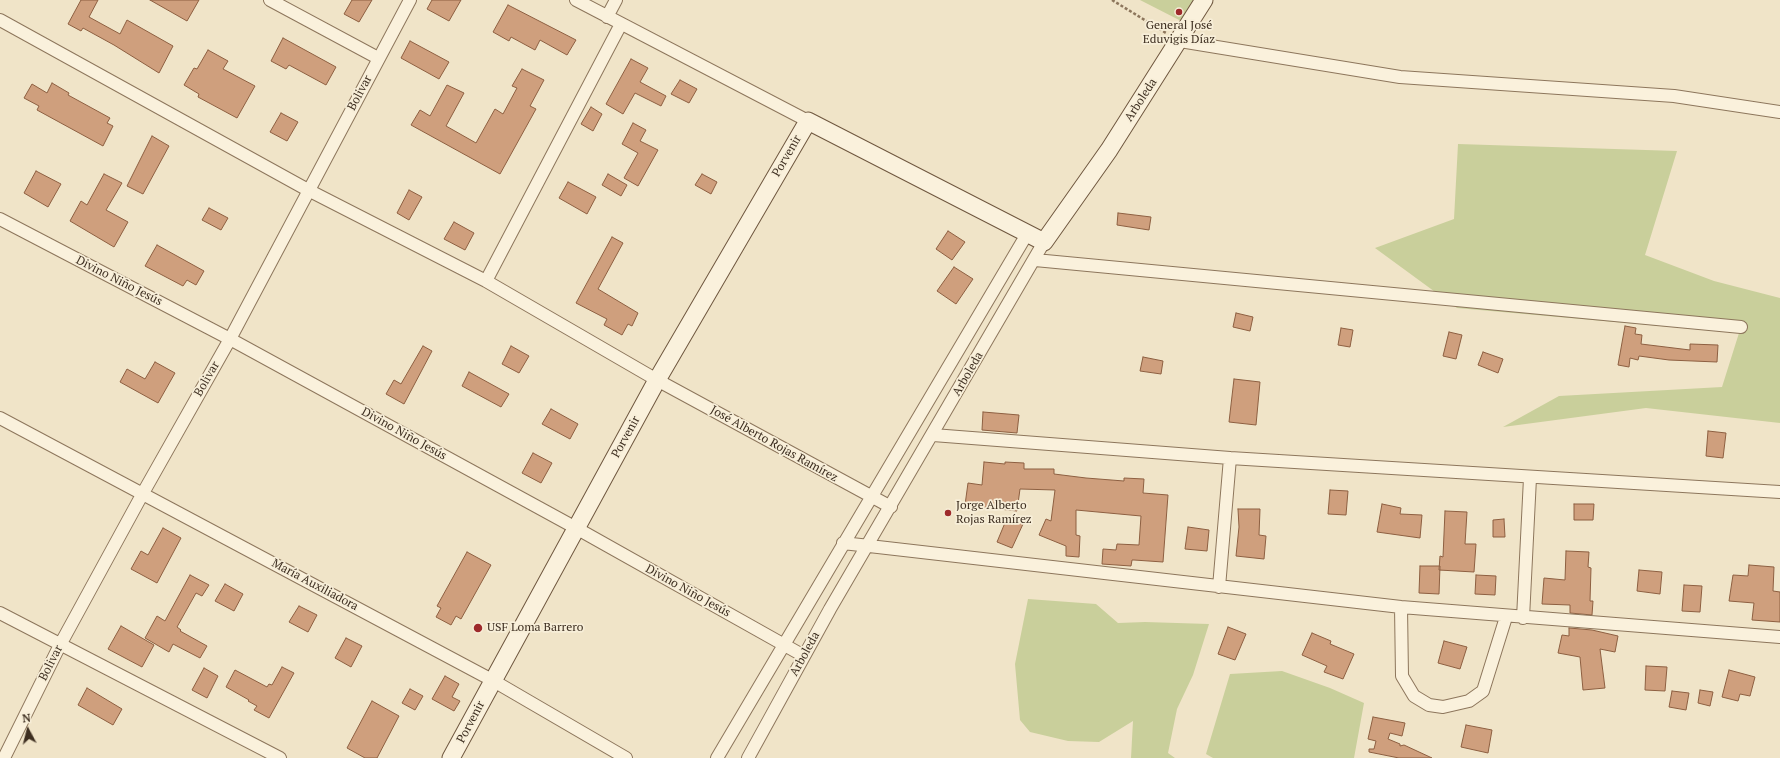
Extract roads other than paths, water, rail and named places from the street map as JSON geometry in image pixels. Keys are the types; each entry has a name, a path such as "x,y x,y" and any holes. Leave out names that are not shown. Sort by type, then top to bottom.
{"street":[{"path":"270,0 378,58"},
{"name":"Bolivar","path":"4,758 60,645 143,493 230,339 410,0"},
{"path":"576,0 1044,242"},
{"path":"607,17 616,0"},
{"name":"Arboleda","path":"748,758 804,656 1035,260 1044,242 1109,150 1180,41 1204,0"},
{"name":"José Alberto Rojas Ramírez","path":"0,20 308,190 486,281 657,380 891,507"},
{"path":"486,281 621,24"},
{"path":"1180,41 1400,77 1674,96 1780,112"},
{"name":"Porvenir","path":"452,758 492,680 657,380 808,121"},
{"name":"Divino Niño Jesús","path":"0,220 230,339 576,528 804,656"},
{"name":"Arboleda","path":"716,758 1027,234"},
{"path":"1035,260 1741,327"},
{"name":"María Auxiliadora","path":"0,418 492,680 626,758"},
{"path":"933,435 1230,458 1530,478 1780,492"},
{"path":"1219,587 1230,458"},
{"path":"1523,618 1530,478"},
{"path":"843,543 1401,608 1780,637"},
{"path":"1401,608 1402,676 1414,696 1429,705 1443,707 1469,701 1483,691 1506,617"},
{"path":"0,614 280,758"}],"place":[{"name":"General José Eduvigis Díaz","path":"1179,12"},
{"name":"Jorge Alberto Rojas Ramírez","path":"948,513"},
{"name":"USF Loma Barrero","path":"478,628"}]}
